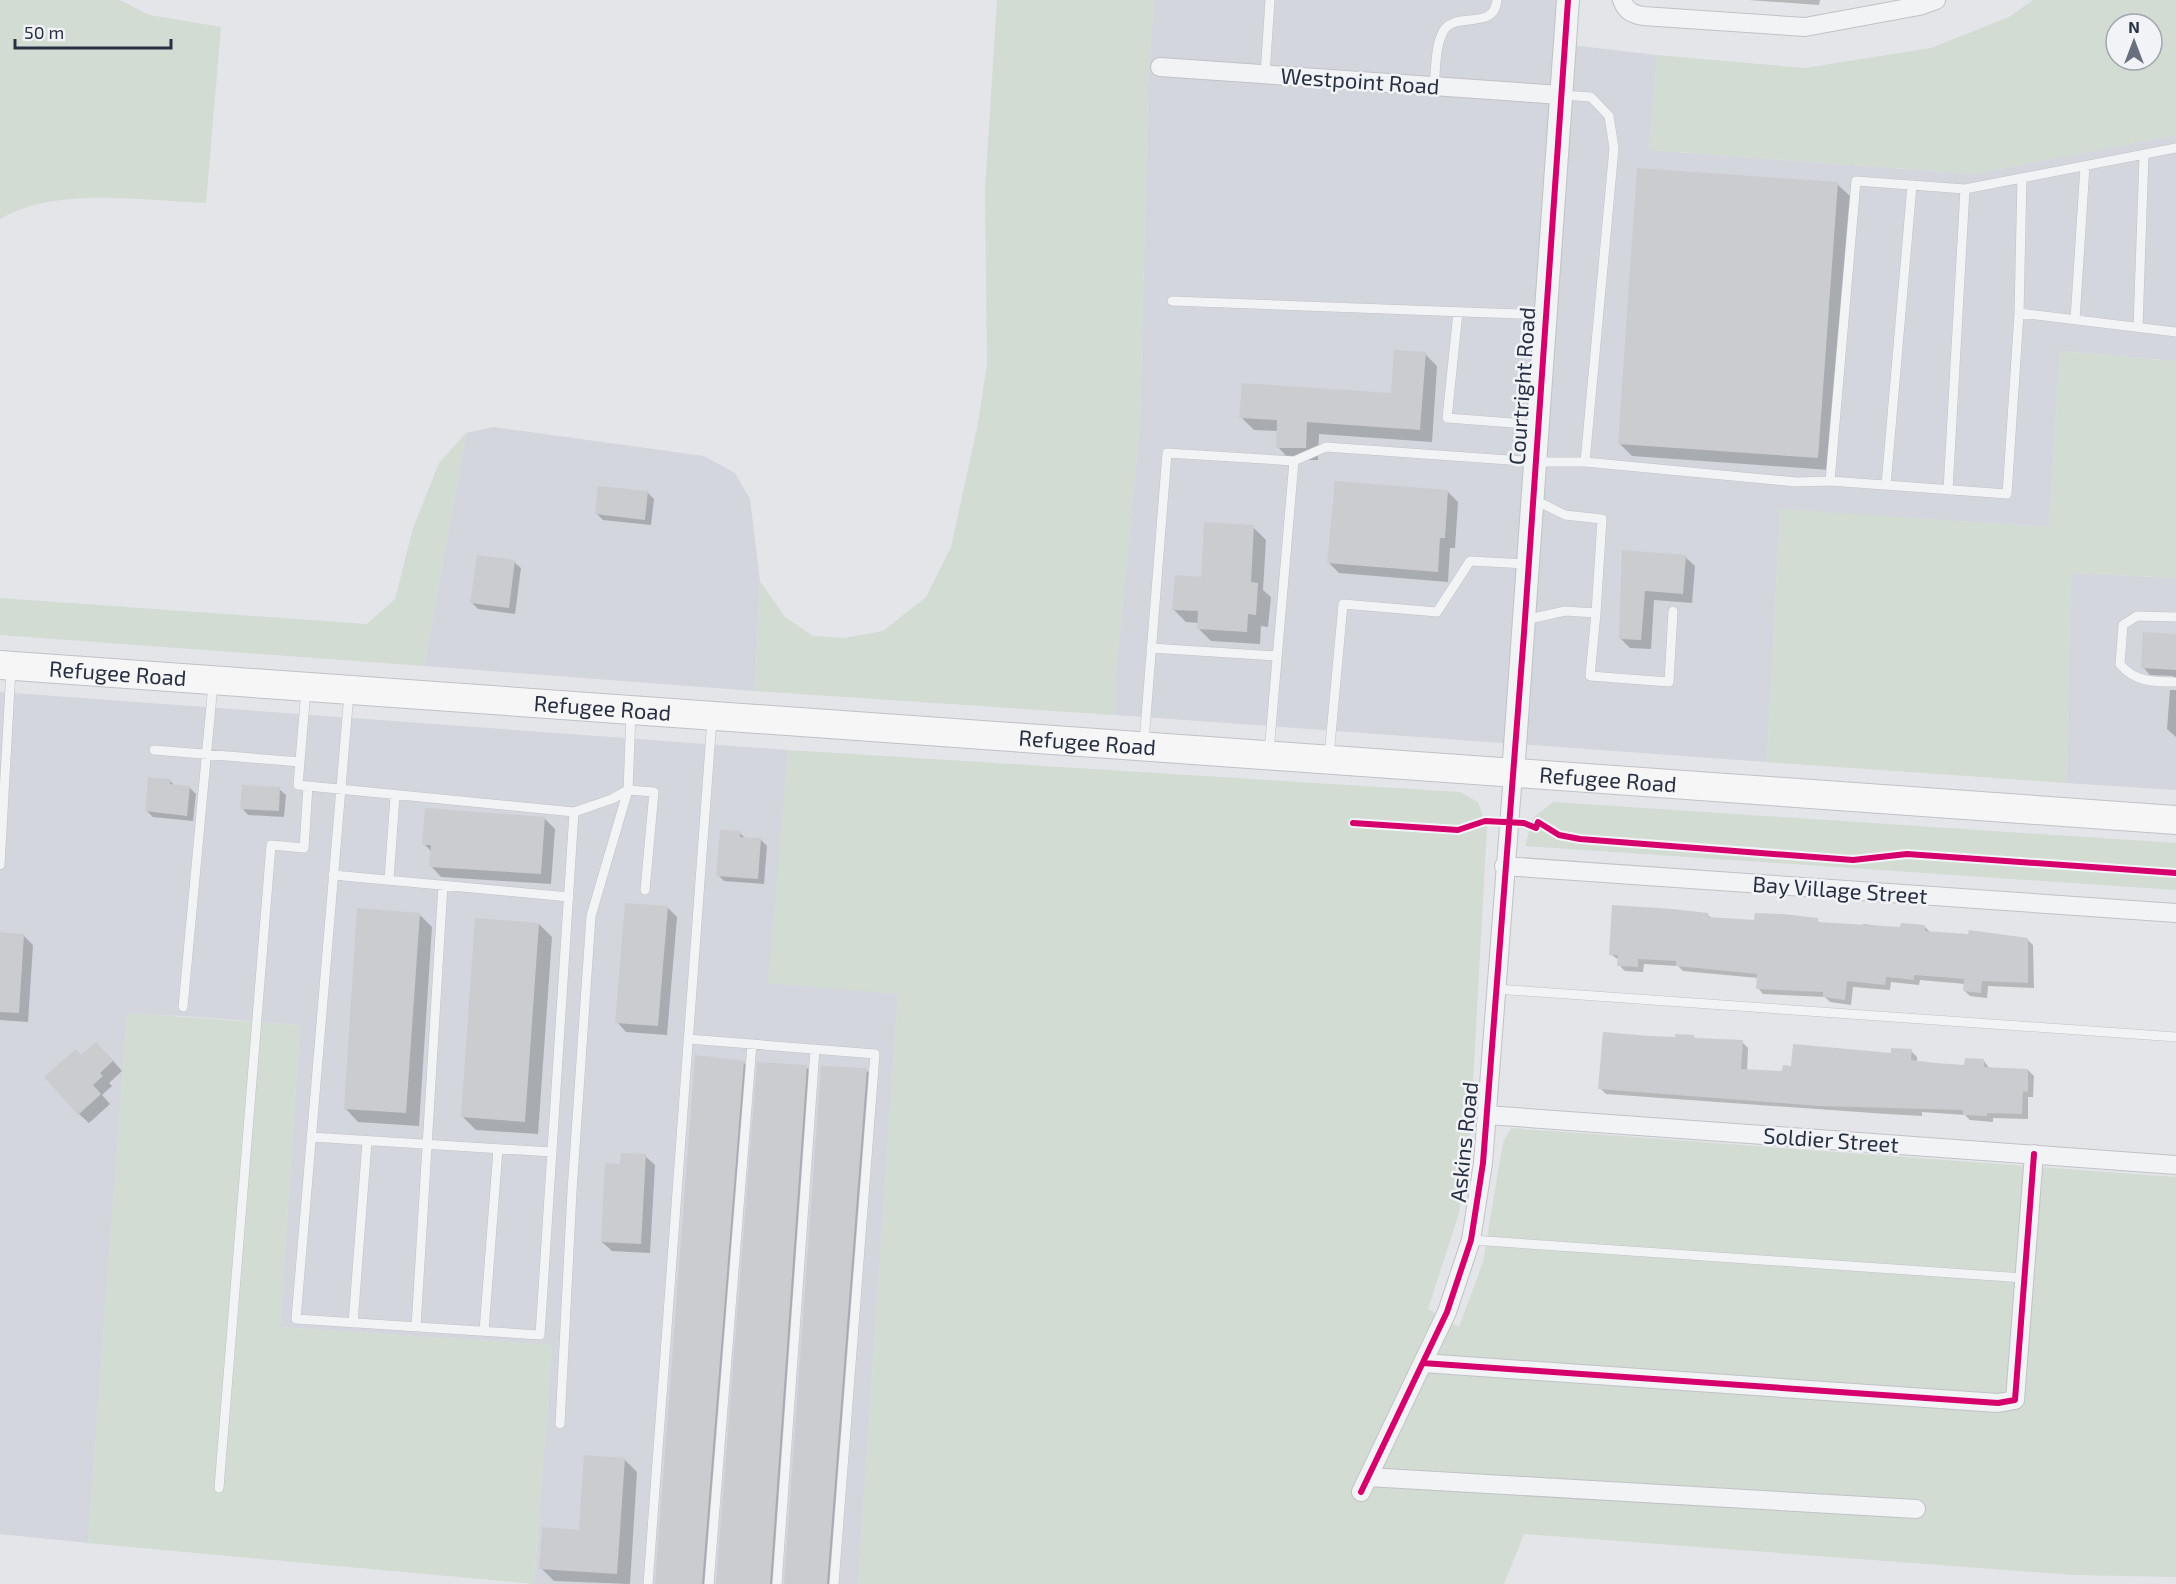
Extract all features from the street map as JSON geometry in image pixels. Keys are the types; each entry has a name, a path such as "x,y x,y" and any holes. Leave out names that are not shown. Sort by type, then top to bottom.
{"main road":[{"name":"Refugee Road","path":"6,666 2176,820"}],"street":[{"name":"Courtright Road","path":"1512,774 1525,620 1568,0"},
{"path":"1622,0 1626,9 1634,14 1805,27 1919,6 1936,0"},
{"name":"Westpoint Road","path":"1160,67 1561,95"},
{"name":"Askins Road","path":"1512,774 1487,1115 1471,1240 1447,1312 1365,1484 1916,1509"},
{"name":"Bay Village Street","path":"1504,866 2176,913"},
{"name":"Soldier Street","path":"1487,1115 2176,1165"},
{"path":"1423,1363 1998,1403 2015,1400 2034,1154"}],"lane":[{"path":"1265,75 1270,0"},
{"path":"1434,87 1440,39 1446,28 1458,21 1477,21 1488,17 1497,0"},
{"path":"1561,95 1591,97 1609,116 1614,148 1585,462"},
{"path":"1830,481 1856,181 1965,189 2176,148"},
{"path":"2138,327 2144,155"},
{"path":"2075,320 2085,166"},
{"path":"1143,748 1167,453 1294,461 1326,447 1535,462 1585,462 1796,482 1830,481 2007,494 2019,313 2022,178"},
{"path":"1886,485 1912,185"},
{"path":"1948,490 1965,189"},
{"path":"1172,301 1545,315"},
{"path":"1458,312 1447,418 1538,425"},
{"path":"2019,313 2176,332"},
{"path":"1269,757 1294,461"},
{"path":"1533,499 1565,515 1602,519 1590,676 1669,682 1673,611"},
{"path":"1329,761 1343,604 1437,612 1470,561 1528,565"},
{"path":"1525,620 1565,611 1596,613"},
{"path":"2176,616 2137,616 2123,625 2120,664 2128,673 2149,681 2176,682"},
{"path":"1151,648 1277,656"},
{"path":"0,865 6,666"},
{"path":"183,1007 214,681"},
{"path":"306,688 298,785 574,812 612,799 628,790 654,792 645,890"},
{"path":"349,691 296,1319 540,1335 574,812"},
{"path":"560,1424 572,1191 591,916 628,790 631,711"},
{"path":"648,1584 712,717"},
{"path":"154,750 300,762"},
{"path":"219,1488 271,845 304,848 308,786"},
{"path":"390,880 395,796"},
{"path":"333,875 568,897"},
{"path":"416,1327 443,885"},
{"path":"1496,989 2176,1037"},
{"path":"688,1039 875,1054 834,1584"},
{"path":"709,1584 752,1044"},
{"path":"777,1584 815,1049"},
{"path":"311,1137 552,1152"},
{"path":"353,1323 367,1142"},
{"path":"484,1331 498,1149"},
{"path":"1471,1240 2024,1278"}],"shaded area":[{"path":"0,0 120,0 149,15 221,27 206,203 128,198 74,199 47,202 0,219"},
{"path":"997,0 1154,0 1148,85 1140,424 1115,681 1115,715 755,691 760,581 785,617 813,636 844,638 883,631 926,597 951,547 978,423 987,364 985,189"},
{"path":"1154,0 1565,0 1562,44 1657,55 1649,150 1974,174 2176,135 2176,361 2060,351 2049,527 1780,510 1767,762 1115,715 1115,681 1140,424 1148,85"},
{"path":"2033,0 2176,0 2176,135 1974,174 1649,150 1657,55 1805,68 1931,48 2009,17"},
{"path":"2060,351 2176,361 2176,578 2071,573 2066,783 1767,762 1780,509 2049,527"},
{"path":"493,427 704,456 735,473 750,499 760,581 755,691 424,666 466,433"},
{"path":"466,433 424,666 0,635 0,598 367,624 395,599 413,528 439,463"},
{"path":"2071,573 2176,578 2176,790 2066,783"},
{"path":"0,692 788,750 785,784 898,994 858,1584 534,1584 552,1345 280,1327 300,1025 183,1016 127,1014 88,1543 0,1534"},
{"path":"788,750 1460,792 1478,802 1487,827 1470,1136 1459,1213 1428,1309 1459,1327 1483,1262 1503,1142 1511,1128 2176,1177 2176,1577 2074,1575 1524,1534 1504,1584 858,1584 898,994 768,983"},
{"path":"1553,802 2176,843 2176,890 1525,846 1533,818"},
{"path":"127,1013 300,1025 280,1327 552,1345 534,1584 88,1543"}],"building":[{"path":"1637,168 1838,182 1818,458 1618,444"},
{"path":"1394,350 1426,352 1420,430 1307,422 1306,448 1276,448 1277,420 1239,418 1242,383 1391,393"},
{"path":"1335,481 1448,490 1445,538 1440,538 1438,572 1327,563"},
{"path":"598,486 648,491 645,520 595,514"},
{"path":"1204,522 1254,525 1251,582 1258,583 1256,615 1248,614 1247,632 1197,629 1198,611 1172,610 1175,575 1201,577"},
{"path":"1622,550 1686,555 1683,594 1645,591 1641,640 1619,639"},
{"path":"477,555 515,560 509,608 470,603"},
{"path":"2143,632 2176,634 2176,670 2141,668"},
{"path":"148,777 171,779 170,784 190,786 187,816 145,811"},
{"path":"242,785 280,787 279,811 240,809"},
{"path":"425,808 545,817 541,874 429,867 431,845 422,845"},
{"path":"720,830 741,831 740,837 761,838 758,879 716,876"},
{"path":"625,903 668,906 658,1026 615,1023"},
{"path":"1612,905 1672,909 1708,913 1708,917 1754,920 1755,913 1818,918 1818,922 1900,927 1901,923 1925,925 1925,931 1968,934 1969,930 2028,938 2028,983 1982,981 1981,993 1963,991 1964,979 1914,975 1914,980 1886,977 1885,985 1847,981 1845,1000 1823,997 1823,992 1756,989 1757,974 1676,966 1676,961 1638,959 1638,967 1617,966 1618,955 1609,955"},
{"path":"357,908 420,913 406,1113 344,1109"},
{"path":"475,918 539,923 525,1122 461,1117"},
{"path":"0,932 24,934 19,1013 0,1012"},
{"path":"1603,1032 1675,1037 1675,1034 1694,1035 1694,1038 1743,1040 1741,1069 1782,1071 1783,1065 1791,1066 1793,1044 1891,1053 1891,1048 1912,1049 1911,1060 1935,1063 1964,1065 1965,1058 1984,1059 1984,1067 2028,1069 2028,1092 2023,1091 2022,1114 1987,1113 1987,1116 1963,1115 1963,1110 1819,1106 1598,1089"},
{"path":"96,1042 113,1061 100,1073 103,1076 93,1085 101,1094 78,1115 44,1077 76,1049 81,1055"},
{"path":"695,1055 744,1061 702,1584 655,1584"},
{"path":"757,1062 807,1065 770,1584 716,1584"},
{"path":"821,1066 867,1068 827,1584 784,1584"},
{"path":"621,1153 646,1154 641,1244 601,1242 605,1163 620,1164"},
{"path":"584,1455 625,1458 617,1574 539,1569 542,1527 579,1530"}],"cycle path":[{"path":"1361,1492 1447,1312 1471,1240 1483,1163 1524,633 1568,0"},
{"path":"1353,823 1458,830 1485,821 1524,823 1536,828 1538,822 1559,835 1580,839 1853,860 1907,854 2176,873"},
{"path":"1423,1363 1998,1403 2015,1400 2034,1154"}]}
